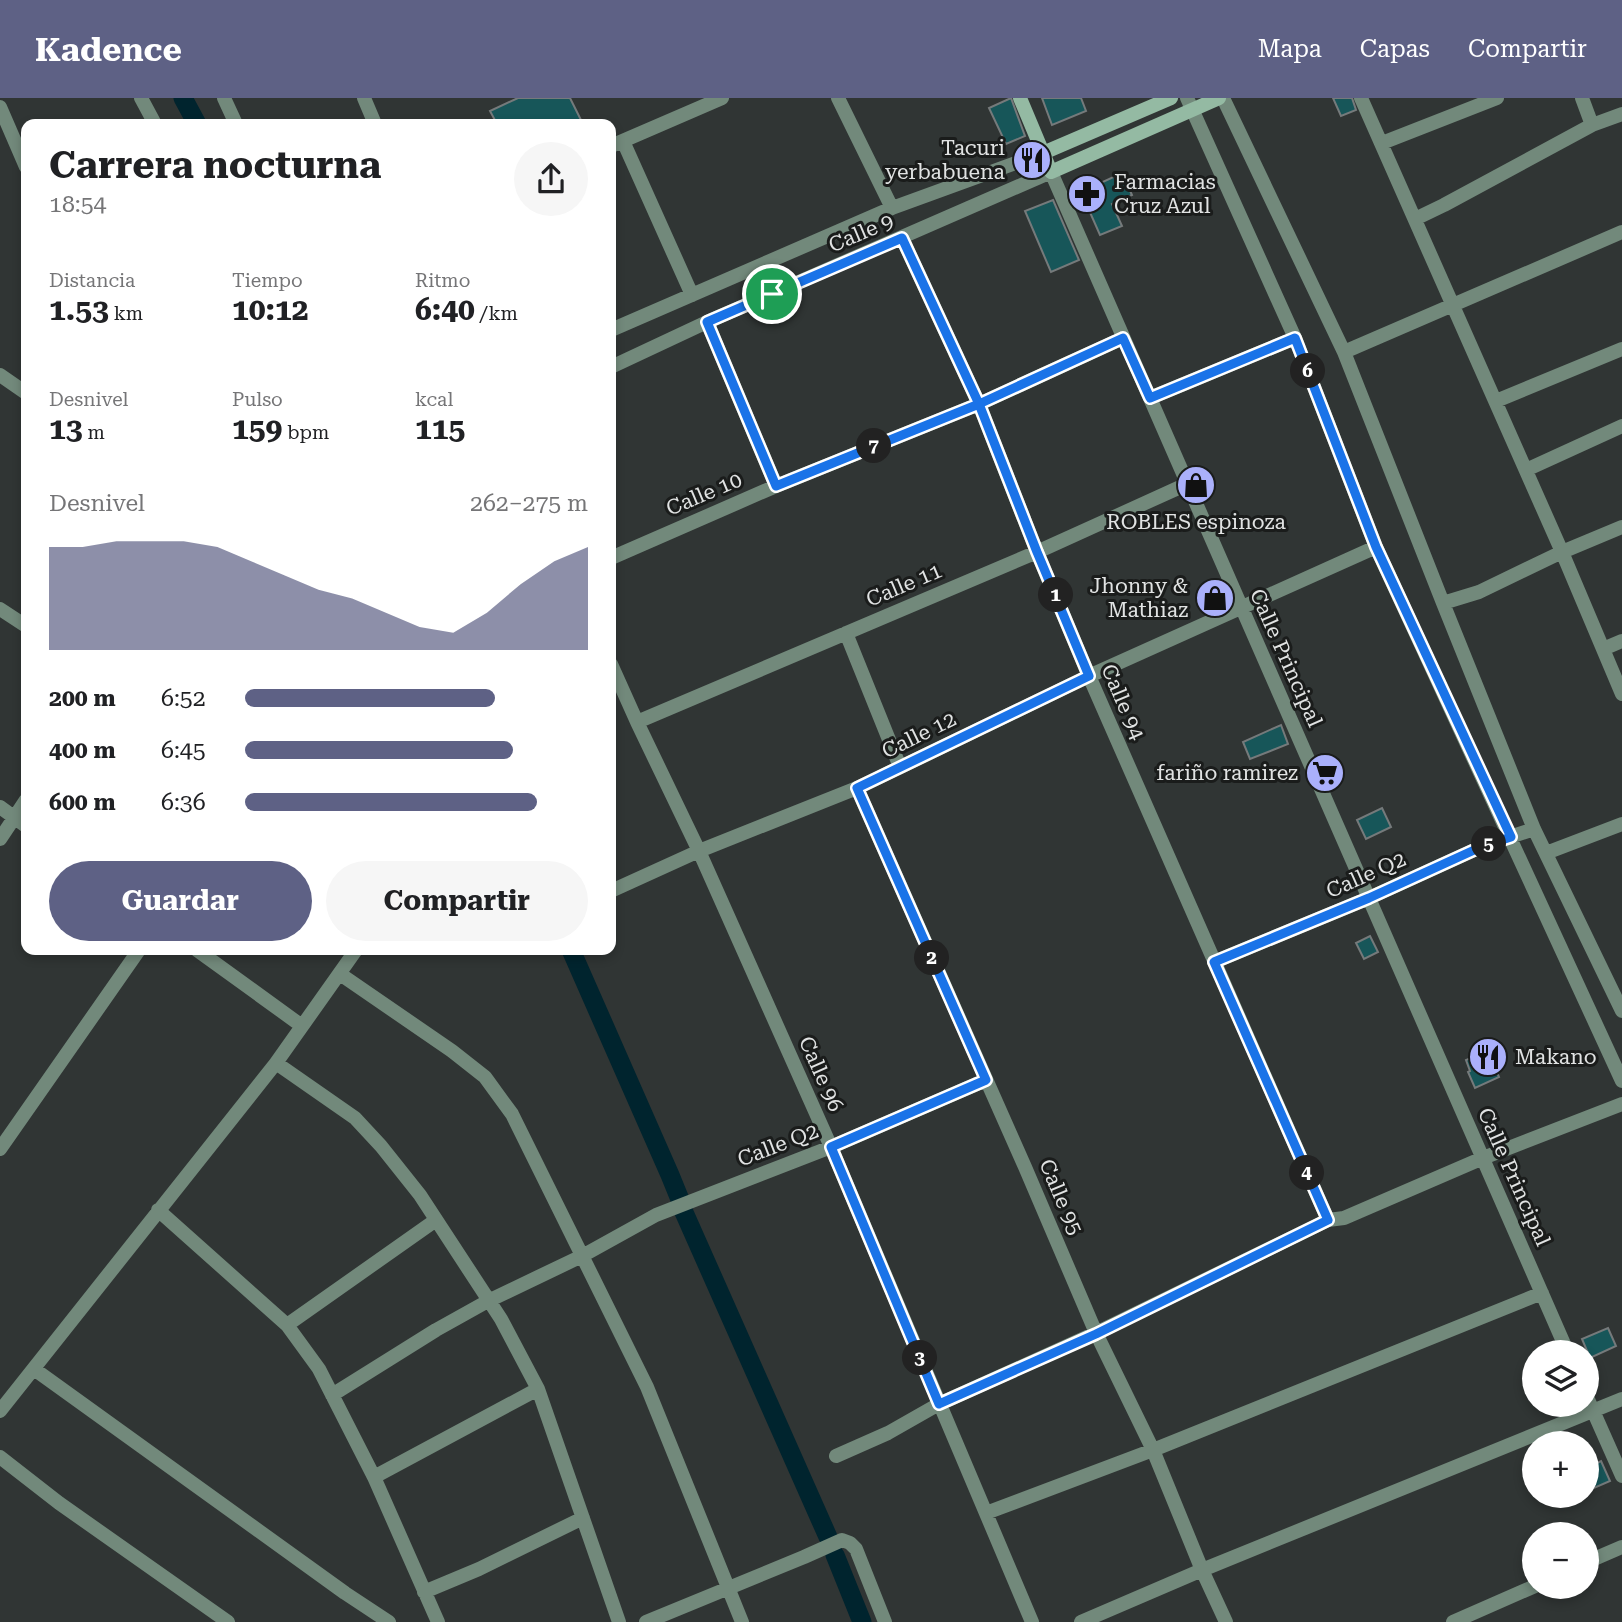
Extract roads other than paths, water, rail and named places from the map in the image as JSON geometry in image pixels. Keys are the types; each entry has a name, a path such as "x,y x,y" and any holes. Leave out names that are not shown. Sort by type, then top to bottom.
{"street":[{"path":"142,98 152,119"},
{"path":"224,98 234,119"},
{"path":"364,98 373,119"},
{"path":"692,295 617,144 722,98"},
{"path":"838,98 892,208"},
{"path":"1020,98 1051,172 1190,104 1221,98 1345,352 1534,829 1622,1011"},
{"path":"1042,153 1171,98"},
{"path":"1362,98 1622,694"},
{"path":"1382,144 1497,98"},
{"path":"1582,98 1592,125"},
{"path":"1190,104 1295,338 1376,547 1622,1081"},
{"path":"0,107 21,155"},
{"path":"1415,219 1592,125 1622,114"},
{"name":"Calle 9","path":"616,328 892,208 1042,153"},
{"name":"Calle 9","path":"616,365 707,322 1051,172"},
{"name":"Calle Principal","path":"1051,172 1562,1340"},
{"path":"1345,352 1622,233"},
{"name":"Calle 94","path":"902,238 979,404 1089,676 1328,1220"},
{"path":"707,322 776,486"},
{"name":"Calle 10","path":"616,556 776,486 979,404 1123,338"},
{"path":"1150,398 1295,338"},
{"path":"1496,401 1622,349"},
{"path":"0,375 21,390"},
{"path":"1526,470 1622,426"},
{"name":"Calle 11","path":"637,722 1037,552 1187,484"},
{"path":"1443,603 1479,592 1622,527"},
{"name":"Calle 12","path":"616,889 699,851 857,788 1089,676 1376,547"},
{"path":"0,609 21,623"},
{"path":"846,633 900,767"},
{"path":"1603,649 1622,641"},
{"name":"Calle 96","path":"616,675 699,851 831,1147 1032,1622"},
{"name":"Calle 95","path":"857,788 1096,1334 1153,1450 1226,1622"},
{"path":"0,807 20,822 0,839"},
{"path":"1546,853 1622,824"},
{"name":"Calle Q2","path":"1214,962 1369,898 1483,846 1534,829"},
{"path":"0,1149 136,955"},
{"path":"205,955 302,1026"},
{"path":"0,1411 276,1063 353,955"},
{"path":"340,974 485,1077 512,1114 647,1387 741,1622"},
{"path":"276,1063 355,1118 381,1146 420,1195 501,1319 538,1389 619,1622"},
{"name":"Calle Q2","path":"332,1395 488,1301 582,1256 656,1215 831,1147 986,1080"},
{"path":"836,1456 888,1433 939,1404 1096,1334 1328,1220 1344,1219 1483,1158 1622,1104"},
{"path":"158,1210 287,1325 319,1369 374,1477 438,1622"},
{"path":"287,1325 436,1220"},
{"path":"986,1513 1153,1450 1542,1293"},
{"path":"34,1369 345,1593 390,1622"},
{"path":"374,1477 538,1389"},
{"path":"1599,1410 1622,1399"},
{"path":"1081,1622 1202,1570 1582,1417"},
{"path":"1596,1417 1622,1476"},
{"path":"0,1457 59,1503 222,1620"},
{"path":"424,1592 479,1569 583,1518"},
{"path":"646,1622 842,1540 856,1549 885,1622"},
{"path":"1599,1557 1622,1547"},
{"path":"1453,1622 1522,1592"}],"waterway":[{"path":"183,98 194,119"},
{"path":"573,955 681,1202"},
{"path":"683,1210 828,1537"},
{"path":"835,1555 862,1622"}],"place":[{"name":"Tacuri yerbabuena","path":"1032,160"},
{"name":"Farmacias Cruz Azul","path":"1087,194"},
{"name":"ROBLES espinoza","path":"1196,485"},
{"name":"Jhonny & Mathiaz","path":"1215,598"},
{"name":"fariño ramirez","path":"1325,773"},
{"name":"Makano","path":"1488,1057"}]}
